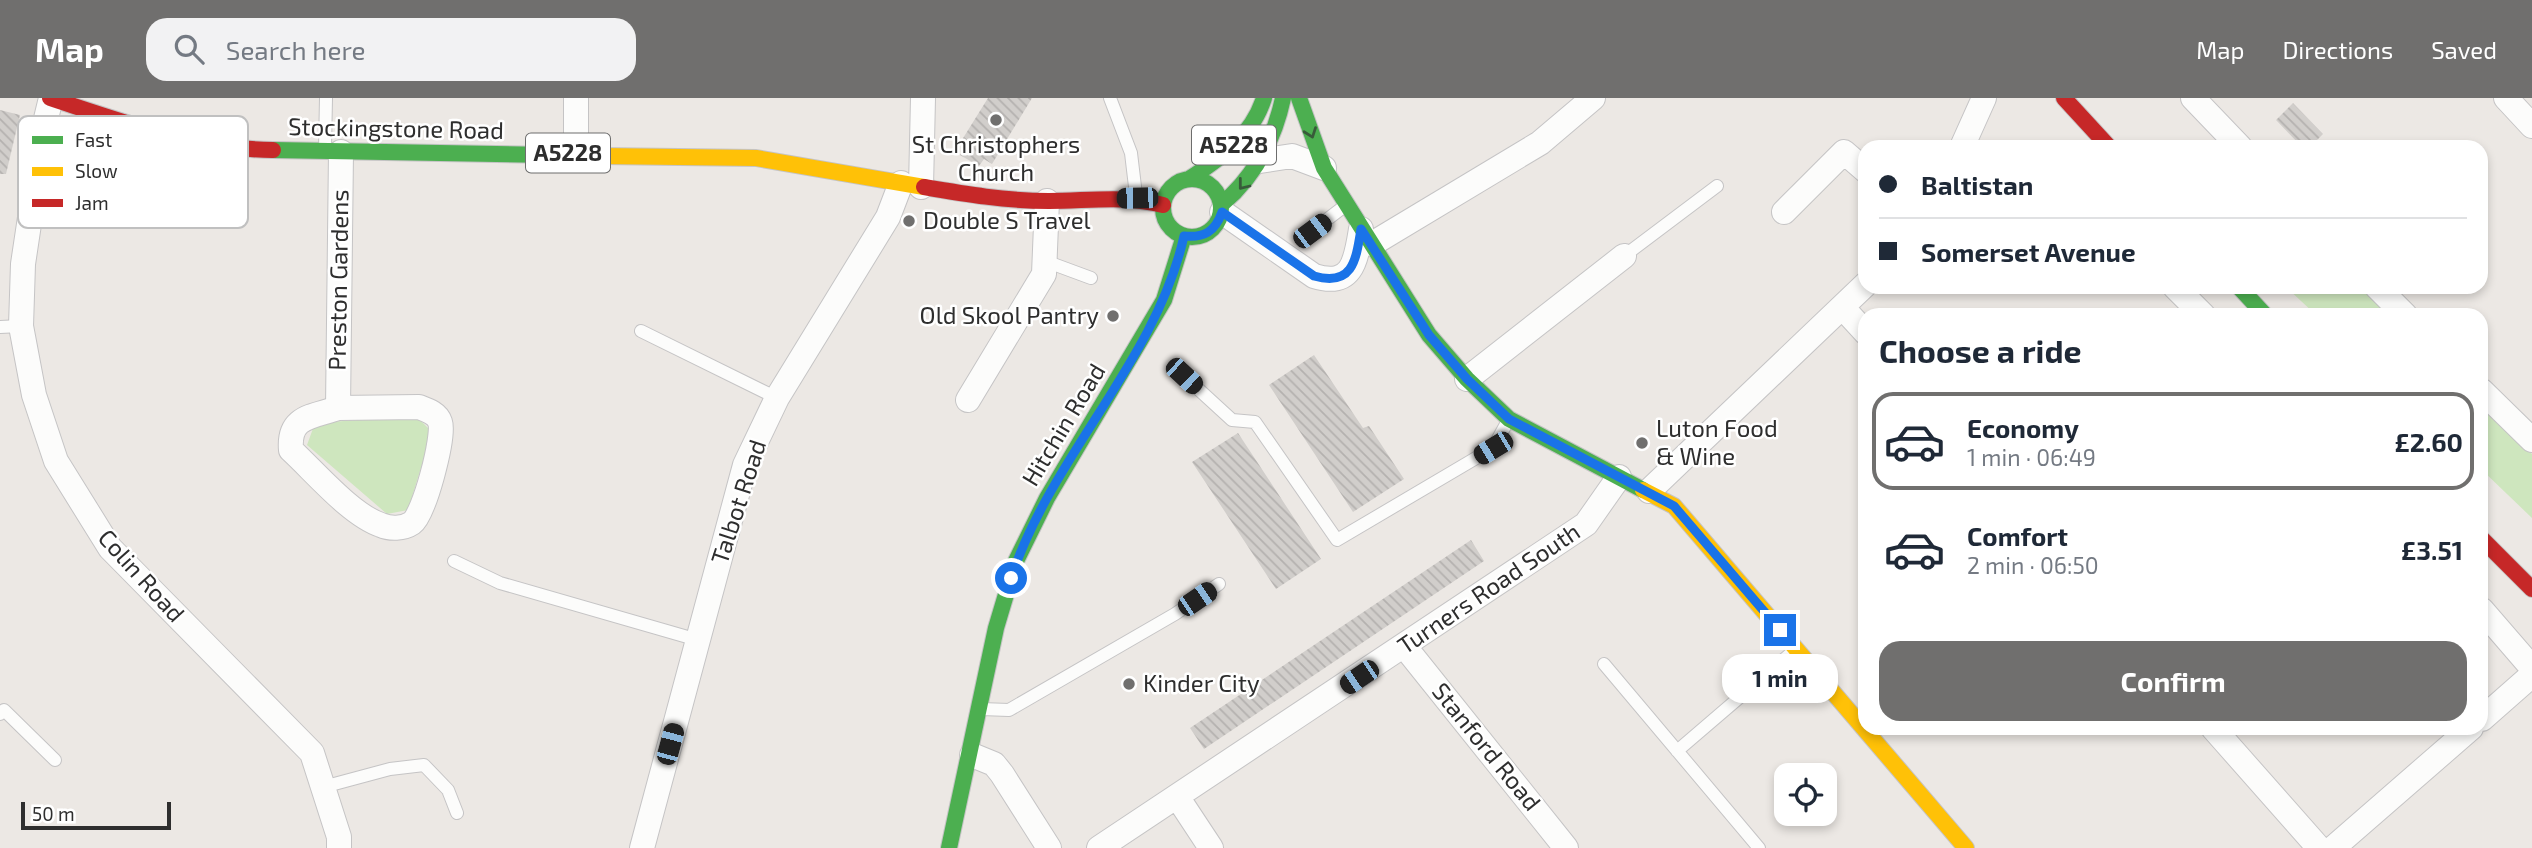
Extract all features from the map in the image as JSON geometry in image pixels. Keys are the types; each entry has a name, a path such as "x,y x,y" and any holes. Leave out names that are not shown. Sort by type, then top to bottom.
{"main road":[{"name":"Stockingstone Road","path":"51,98 105,116"},
{"name":"A5228","path":"1189,178 1219,159 1239,140 1254,122 1264,98"},
{"name":"A5228","path":"1222,208 1260,161 1273,135 1283,98"},
{"path":"1299,98 1324,168 1346,205 1429,335 1467,379 1509,419 1674,506 1858,722"},
{"path":"2064,98 2103,140"},
{"name":"Stockingstone Road","path":"248,149 756,158 988,198 1046,201 1137,198 1163,205"},
{"path":"1189,178 1211,185 1222,208 1218,222 1209,233 1198,237 1184,236 1167,223 1163,205 1173,186 1189,178"},
{"name":"Hitchin Road","path":"950,848 996,628 1024,542 1171,286 1184,236"},
{"path":"2246,294 2258,308"},
{"path":"2488,545 2532,589"},
{"path":"1869,735 1966,848"}],"street":[{"name":"Colin Road","path":"47,116 51,98"},
{"path":"576,98 576,153"},
{"path":"911,185 923,98"},
{"path":"1222,208 1314,276 1328,280 1342,278 1352,266 1366,237 1540,143 1593,98"},
{"path":"1965,140 1983,98"},
{"path":"2193,98 2233,140"},
{"path":"2505,98 2532,126"},
{"name":"Preston Gardens","path":"333,152 338,408"},
{"path":"1784,212 1844,152 1858,164"},
{"path":"1260,161 1292,156 1324,168"},
{"name":"Talbot Road","path":"642,848 745,466 777,398 888,216 911,185"},
{"path":"968,400 1044,274 1046,201"},
{"name":"Colin Road","path":"28,228 10,326 56,461 110,548 312,753 339,837 339,848"},
{"path":"1467,379 1624,256"},
{"path":"1649,491 1858,292"},
{"path":"2182,294 2196,308"},
{"path":"2385,294 2398,308"},
{"path":"1843,308 1858,324"},
{"path":"2488,397 2532,440"},
{"path":"419,407 431,411 440,421 442,434 422,508 412,523 401,528 383,527 367,519 291,450 290,434 298,422 338,408 419,407"},
{"name":"Turners Road South","path":"1099,848 1405,647 1586,524 1619,477"},
{"path":"2488,617 2532,668"},
{"name":"Stanford Road","path":"1405,647 1566,848"},
{"path":"2488,714 2532,675"},
{"path":"2219,735 2319,848"},
{"path":"2333,848 2463,735"},
{"path":"971,755 994,764 1049,848"},
{"path":"1178,798 1211,848"}],"lane":[{"path":"326,98 333,152"},
{"path":"1110,98 1118,112 1130,153 1137,198"},
{"path":"1624,256 1717,186"},
{"path":"1312,231 1346,205"},
{"path":"1045,261 1091,278"},
{"path":"641,331 777,398"},
{"path":"1184,376 1232,421 1255,422 1337,540 1493,448 1509,419"},
{"path":"454,561 500,583 698,640"},
{"path":"981,709 1009,710 1175,614 1219,584"},
{"path":"1677,751 1796,649"},
{"path":"1604,664 1755,844 1740,848"},
{"path":"0,714 4,710 55,760"},
{"path":"323,787 390,769 424,765 447,790 457,813"}],"green space":[{"path":"2294,294 2370,294 2384,308 2308,308"},
{"path":"2488,410 2532,454 2532,518 2488,476"},
{"path":"416,416 432,432 408,510 387,514 307,445 315,423"}],"building":[{"name":"St Christophers Church","path":"988,98 1032,98 992,164 984,159 979,166 960,155 966,146 960,143"},
{"path":"2293,103 2323,134 2317,140 2295,140 2276,120"},
{"path":"0,110 20,115 6,174 0,174"},
{"path":"1314,355 1363,428 1369,426 1404,479 1353,512 1269,385"},
{"path":"1238,433 1321,559 1276,589 1192,462"},
{"path":"1471,540 1484,561 1204,749 1190,728"}],"traffic: fast":[{"path":"1189,179 1234,145 1252,124 1264,98"},
{"path":"1222,204 1244,182 1262,156 1283,98"},
{"path":"1299,98 1324,168 1429,335 1467,379 1509,419 1643,490"},
{"path":"273,150 602,156"},
{"path":"1186,179 1198,179 1213,187 1221,202 1221,208 1221,214 1213,229 1198,237 1186,237 1171,229 1163,214 1163,202 1171,187 1186,179"},
{"path":"949,848 996,628 1016,561 1047,498 1164,300 1184,236"},
{"path":"2246,294 2258,308"}],"traffic: slow":[{"path":"602,156 756,158 924,187"},
{"path":"1643,490 1674,506 1858,722"},
{"path":"1870,735 1966,848"}],"traffic: jam":[{"path":"50,98 105,116"},
{"path":"2064,98 2103,140"},
{"path":"248,148 273,150"},
{"path":"924,187 1017,200 1121,199 1163,205"},
{"path":"2488,545 2532,589"}],"place":[{"name":"St Christophers Church","path":"996,120"},
{"name":"Double S Travel","path":"909,221"},
{"name":"Old Skool Pantry","path":"1113,316"},
{"name":"Luton Food & Wine","path":"1642,443"},
{"name":"Kinder City","path":"1129,684"}],"route":[{"path":"1011,578 1024,542 1047,498 1171,286 1184,236 1198,237 1209,233 1222,212 1314,276 1328,280 1342,278 1352,266 1361,229 1429,335 1467,379 1509,419 1674,506 1780,630"}]}
